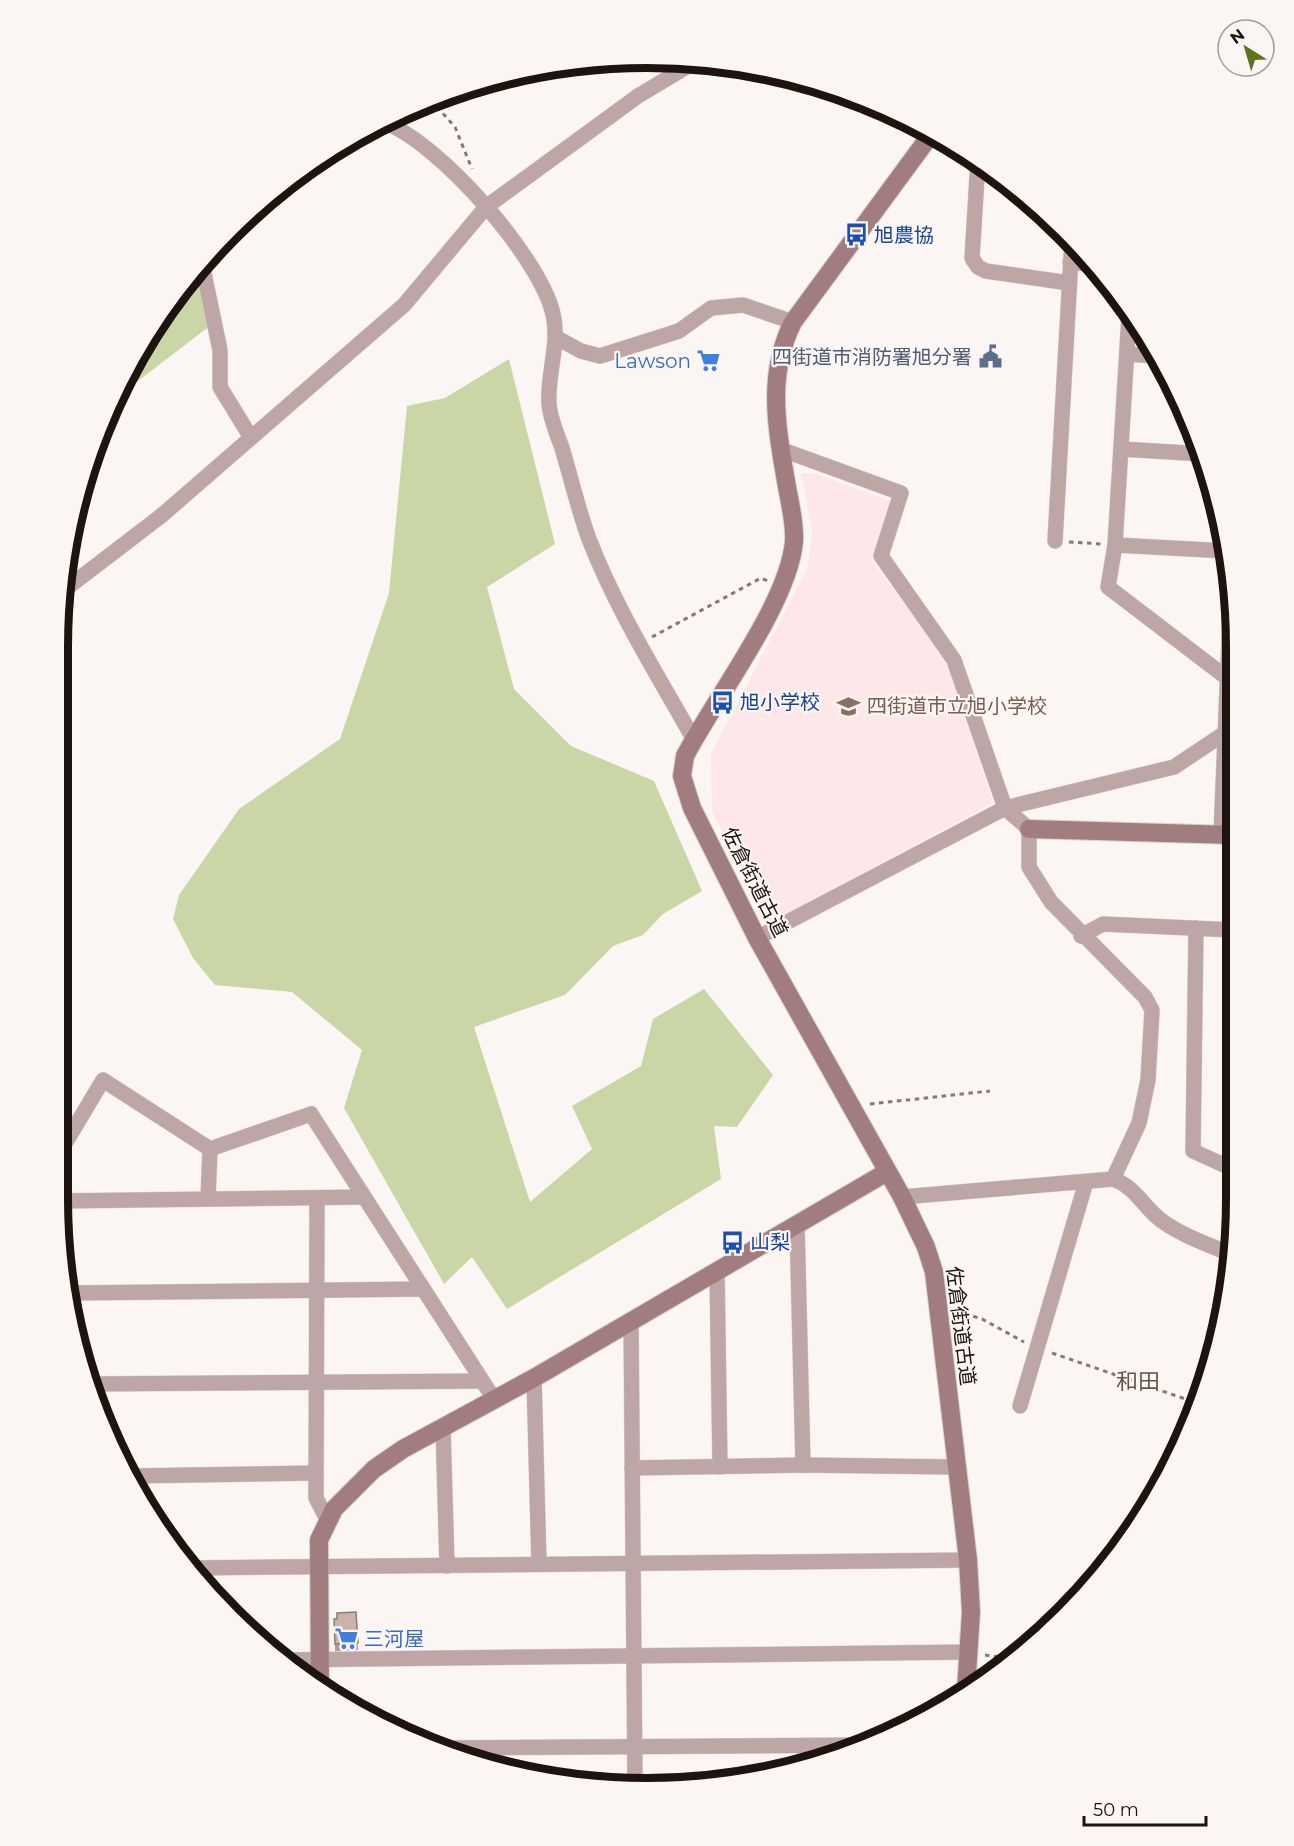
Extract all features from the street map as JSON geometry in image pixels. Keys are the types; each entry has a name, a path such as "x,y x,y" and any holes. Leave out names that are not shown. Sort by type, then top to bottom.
{"street":[{"path":"71,585 161,516 250,436 404,305 482,203 638,96 683,69"},
{"path":"394,126 421,141 482,203 538,275 553,312 557,338 549,405 589,538 618,604 693,740"},
{"name":"佐倉街道古道","path":"927,140 793,322 783,342 775,383 774,404 792,516 794,540 790,560 771,609 693,740 685,756 682,776 685,792 757,938 902,1197 926,1247 934,1272 955,1467 968,1560 970,1612 966,1683"},
{"path":"977,171 972,258 978,267 986,272 1069,283"},
{"path":"1055,541 1071,252"},
{"path":"1070,262 1082,264"},
{"path":"204,273 220,350 220,387 250,436"},
{"path":"557,338 581,351 600,356 679,332 711,308 743,305 793,322"},
{"path":"1129,324 1115,545 1108,587 1226,677"},
{"path":"1127,354 1148,355"},
{"path":"780,448 901,493 881,556 954,660 1005,808 1029,829 1226,835"},
{"path":"1121,449 1193,453"},
{"path":"1115,545 1218,551"},
{"path":"757,938 1005,808 1174,767 1226,735"},
{"path":"1029,829 1029,867 1051,902 1081,936 1145,997 1152,1010 1148,1080 1139,1123 1113,1179"},
{"path":"1081,936 1103,924 1226,930"},
{"path":"1196,928 1193,1151 1226,1166"},
{"path":"68,1139 103,1080 210,1149"},
{"path":"210,1149 311,1114 494,1399"},
{"path":"208,1199 210,1149"},
{"path":"320,1677 319,1540 334,1509 374,1469 887,1172"},
{"path":"902,1197 1113,1179 1125,1183 1159,1219 1178,1232 1224,1251"},
{"path":"1020,1406 1086,1182"},
{"path":"68,1201 364,1197"},
{"path":"317,1198 316,1498 328,1521"},
{"path":"797,1224 803,1465"},
{"path":"717,1270 720,1467"},
{"path":"75,1293 423,1289"},
{"path":"631,1320 635,1778"},
{"path":"534,1378 539,1564"},
{"path":"98,1384 482,1381"},
{"path":"443,1427 447,1566"},
{"path":"632,1468 803,1465 955,1467"},
{"path":"138,1476 316,1473"},
{"path":"200,1568 968,1560"},
{"path":"295,1660 968,1652"},
{"path":"461,1748 840,1745"}],"path":[{"path":"437,107 455,127 471,164 482,203"},
{"path":"1055,541 1115,545"},
{"path":"640,643 761,578 780,588"},
{"path":"850,1106 990,1091"},
{"path":"938,1311 959,1311 982,1319 1036,1349 1190,1401"},
{"path":"968,1652 1002,1657"}],"shaded area":[{"name":"四街道市立旭小学校","path":"801,473 814,473 893,502 871,560 947,659 993,803 767,924 712,811 711,754 808,567 812,531"}],"green space":[{"path":"199,280 211,325 128,388 165,325"},
{"path":"509,359 555,544 487,587 514,689 571,746 654,781 702,891 663,914 643,935 613,946 565,995 474,1027 530,1202 592,1149 572,1106 641,1066 653,1019 704,989 773,1075 737,1127 714,1126 721,1179 507,1309 472,1257 444,1284 344,1108 362,1050 292,992 215,985 193,958 173,919 179,895 239,809 340,739 389,593 407,406 445,398"}],"building":[{"name":"三河屋","path":"356,1612 358,1643 335,1644 334,1619 337,1619 337,1613"}],"place":[{"name":"旭農協","path":"856,235"},
{"name":"四街道市消防署旭分署","path":"990,357"},
{"name":"Lawson","path":"709,361"},
{"name":"旭小学校","path":"722,702"},
{"name":"四街道市立旭小学校","path":"849,706"},
{"name":"山梨","path":"732,1242"},
{"name":"三河屋","path":"346,1639"}],"district":[{"name":"和田","path":"1138,1381"}]}
